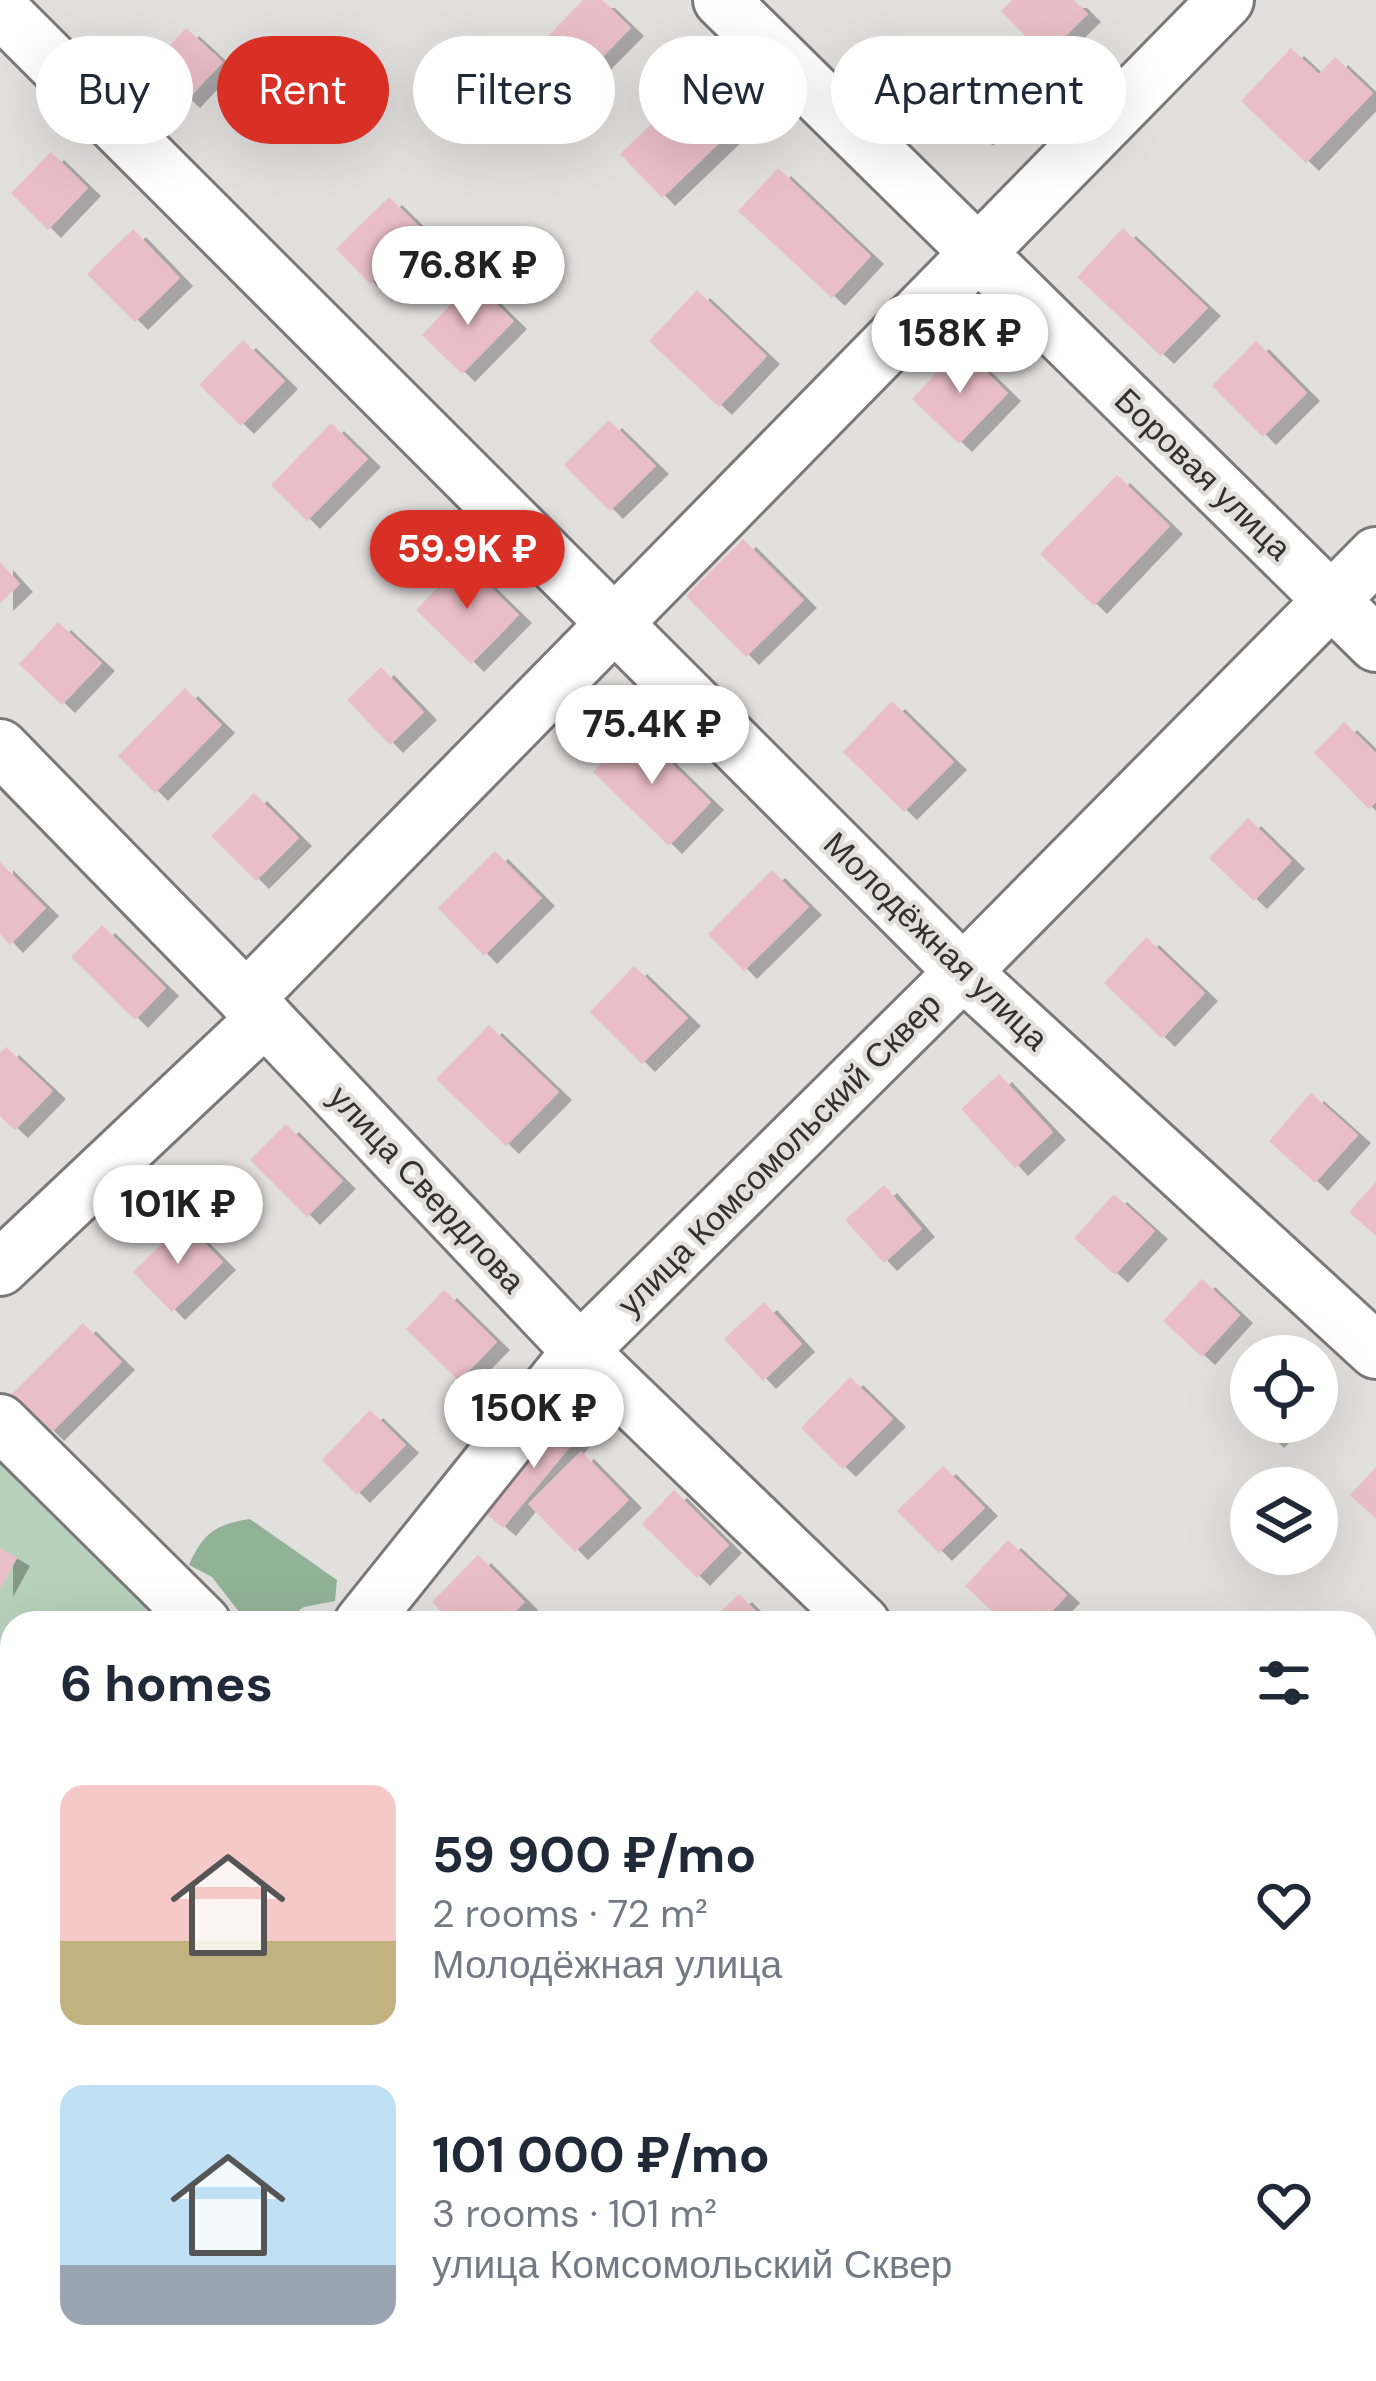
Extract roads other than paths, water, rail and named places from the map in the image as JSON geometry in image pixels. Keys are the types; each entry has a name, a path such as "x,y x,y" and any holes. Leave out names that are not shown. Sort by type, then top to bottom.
{"street":[{"name":"Боровая улица","path":"722,0 1376,644"},
{"path":"0,1268 255,1009 617,624 1226,0"},
{"name":"Молодёжная улица","path":"0,9 963,972 1376,1351"},
{"name":"улица Комсомольский Сквер","path":"372,1611 580,1351 1376,555"},
{"name":"улица Свердлова","path":"0,747 580,1351 850,1611"},
{"path":"0,1422 191,1611"}]}
